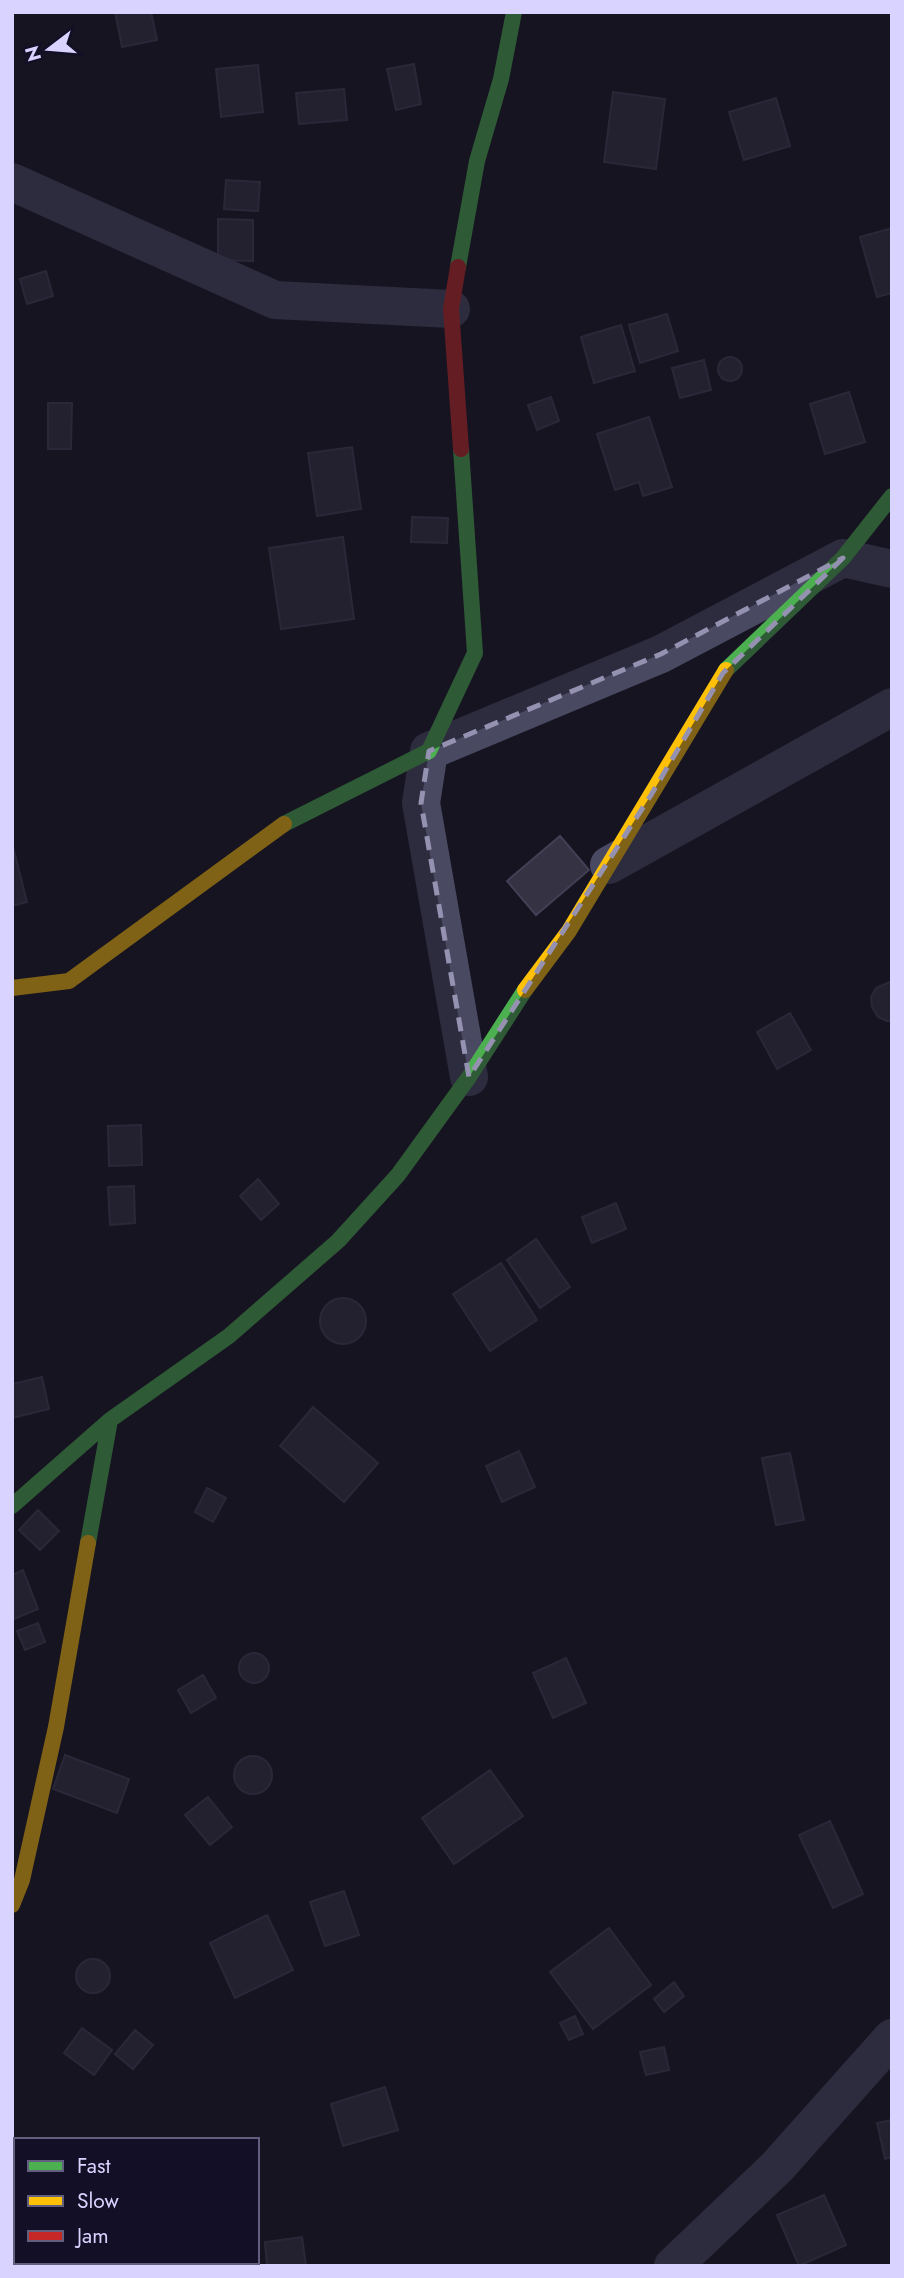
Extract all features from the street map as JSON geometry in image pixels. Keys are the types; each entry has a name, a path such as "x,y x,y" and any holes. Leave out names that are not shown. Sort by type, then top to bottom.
{"street":[{"path":"469,1077 421,803 429,751 475,653 451,309 477,161 501,79 514,12"},
{"path":"12,182 275,300 451,309"},
{"path":"12,1506 110,1420 229,1336 338,1241 398,1175 469,1077 505,1018 569,930 723,673 843,558 892,496"},
{"path":"12,988 69,981 276,828 429,751 661,654 843,558 892,569"},
{"path":"609,865 892,706"},
{"path":"12,1905 22,1880 56,1727 110,1420"},
{"path":"673,2266 777,2167 892,2038"}],"highlighted area":[{"path":"843,558 723,673 651,795 469,1077 421,803 429,751 661,654"}],"building":[{"path":"115,12 151,12 157,40 122,47"},
{"path":"414,64 421,104 396,110 387,69"},
{"path":"258,65 263,112 221,117 216,69"},
{"path":"344,89 347,120 299,124 296,93"},
{"path":"613,92 665,99 656,169 604,162"},
{"path":"776,98 790,146 744,160 729,112"},
{"path":"226,180 260,182 258,211 224,209"},
{"path":"218,219 253,220 253,261 218,260"},
{"path":"892,228 892,293 877,297 860,237"},
{"path":"46,271 53,296 27,304 20,279"},
{"path":"667,314 678,351 640,363 629,325"},
{"path":"621,325 635,371 594,383 581,337"},
{"path":"730,357 738,361 742,369 738,377 730,381 722,377 718,369 722,361"},
{"path":"704,360 711,390 680,398 672,368"},
{"path":"849,392 865,442 825,454 810,404"},
{"path":"551,397 559,421 537,430 528,405"},
{"path":"48,403 72,403 71,449 48,449"},
{"path":"649,417 672,487 643,496 639,482 615,490 597,434"},
{"path":"352,447 361,509 317,516 308,453"},
{"path":"412,517 448,518 447,543 411,542"},
{"path":"343,537 354,619 281,629 269,548"},
{"path":"560,836 589,870 536,915 507,881"},
{"path":"12,847 27,902 12,906"},
{"path":"892,981 892,1021 887,1021 878,1017 872,1007 871,997 876,988"},
{"path":"790,1013 811,1050 777,1069 757,1032"},
{"path":"141,1125 142,1165 109,1166 108,1126"},
{"path":"258,1179 279,1204 261,1220 240,1196"},
{"path":"134,1186 135,1223 110,1225 108,1187"},
{"path":"616,1203 626,1229 592,1243 582,1217"},
{"path":"536,1239 570,1287 540,1308 507,1260"},
{"path":"501,1263 537,1320 490,1351 453,1294"},
{"path":"343,1298 359,1305 366,1321 359,1337 343,1344 327,1337 320,1321 327,1305"},
{"path":"42,1377 49,1409 12,1418 12,1384"},
{"path":"313,1407 378,1463 344,1502 280,1446"},
{"path":"519,1451 535,1487 502,1502 486,1466"},
{"path":"790,1453 804,1520 776,1525 762,1458"},
{"path":"207,1488 226,1498 213,1522 195,1512"},
{"path":"38,1510 59,1531 40,1550 19,1530"},
{"path":"23,1570 38,1609 14,1619 12,1575"},
{"path":"38,1623 45,1642 25,1650 17,1631"},
{"path":"254,1653 265,1657 269,1668 265,1679 254,1683 243,1679 239,1668 243,1657"},
{"path":"566,1658 586,1703 553,1718 533,1673"},
{"path":"203,1675 216,1698 191,1713 178,1690"},
{"path":"65,1755 129,1779 117,1813 53,1789"},
{"path":"253,1756 266,1762 272,1775 266,1788 253,1794 240,1788 234,1775 240,1762"},
{"path":"490,1770 523,1816 454,1864 422,1818"},
{"path":"208,1797 232,1827 210,1845 185,1815"},
{"path":"830,1821 863,1894 833,1908 799,1835"},
{"path":"344,1891 359,1935 325,1946 310,1902"},
{"path":"267,1915 293,1970 235,1998 210,1943"},
{"path":"609,1928 651,1985 593,2029 550,1972"},
{"path":"93,1959 105,1964 110,1976 105,1988 93,1993 81,1988 76,1976 81,1964"},
{"path":"674,1982 684,1996 664,2012 654,1999"},
{"path":"575,2016 583,2034 569,2040 560,2023"},
{"path":"82,2028 112,2050 94,2075 64,2053"},
{"path":"135,2030 153,2045 133,2069 115,2054"},
{"path":"664,2047 669,2070 646,2075 640,2052"},
{"path":"385,2087 398,2130 343,2146 331,2104"},
{"path":"892,2120 892,2157 885,2159 877,2123"},
{"path":"824,2195 846,2245 799,2266 777,2215"},
{"path":"302,2237 306,2266 267,2266 265,2242"}],"traffic: fast":[{"path":"458,267 477,161 501,79 514,12"},
{"path":"284,824 429,751 475,653 461,449"},
{"path":"726,670 843,558 892,496"},
{"path":"12,1506 110,1420 229,1336 338,1241 398,1175 469,1077 525,990"},
{"path":"88,1543 110,1420"}],"traffic: slow":[{"path":"525,990 569,931 726,670"},
{"path":"12,988 69,981 284,824"},
{"path":"12,1905 22,1880 56,1727 88,1543"}],"traffic: jam":[{"path":"458,267 451,309 461,449"}]}
